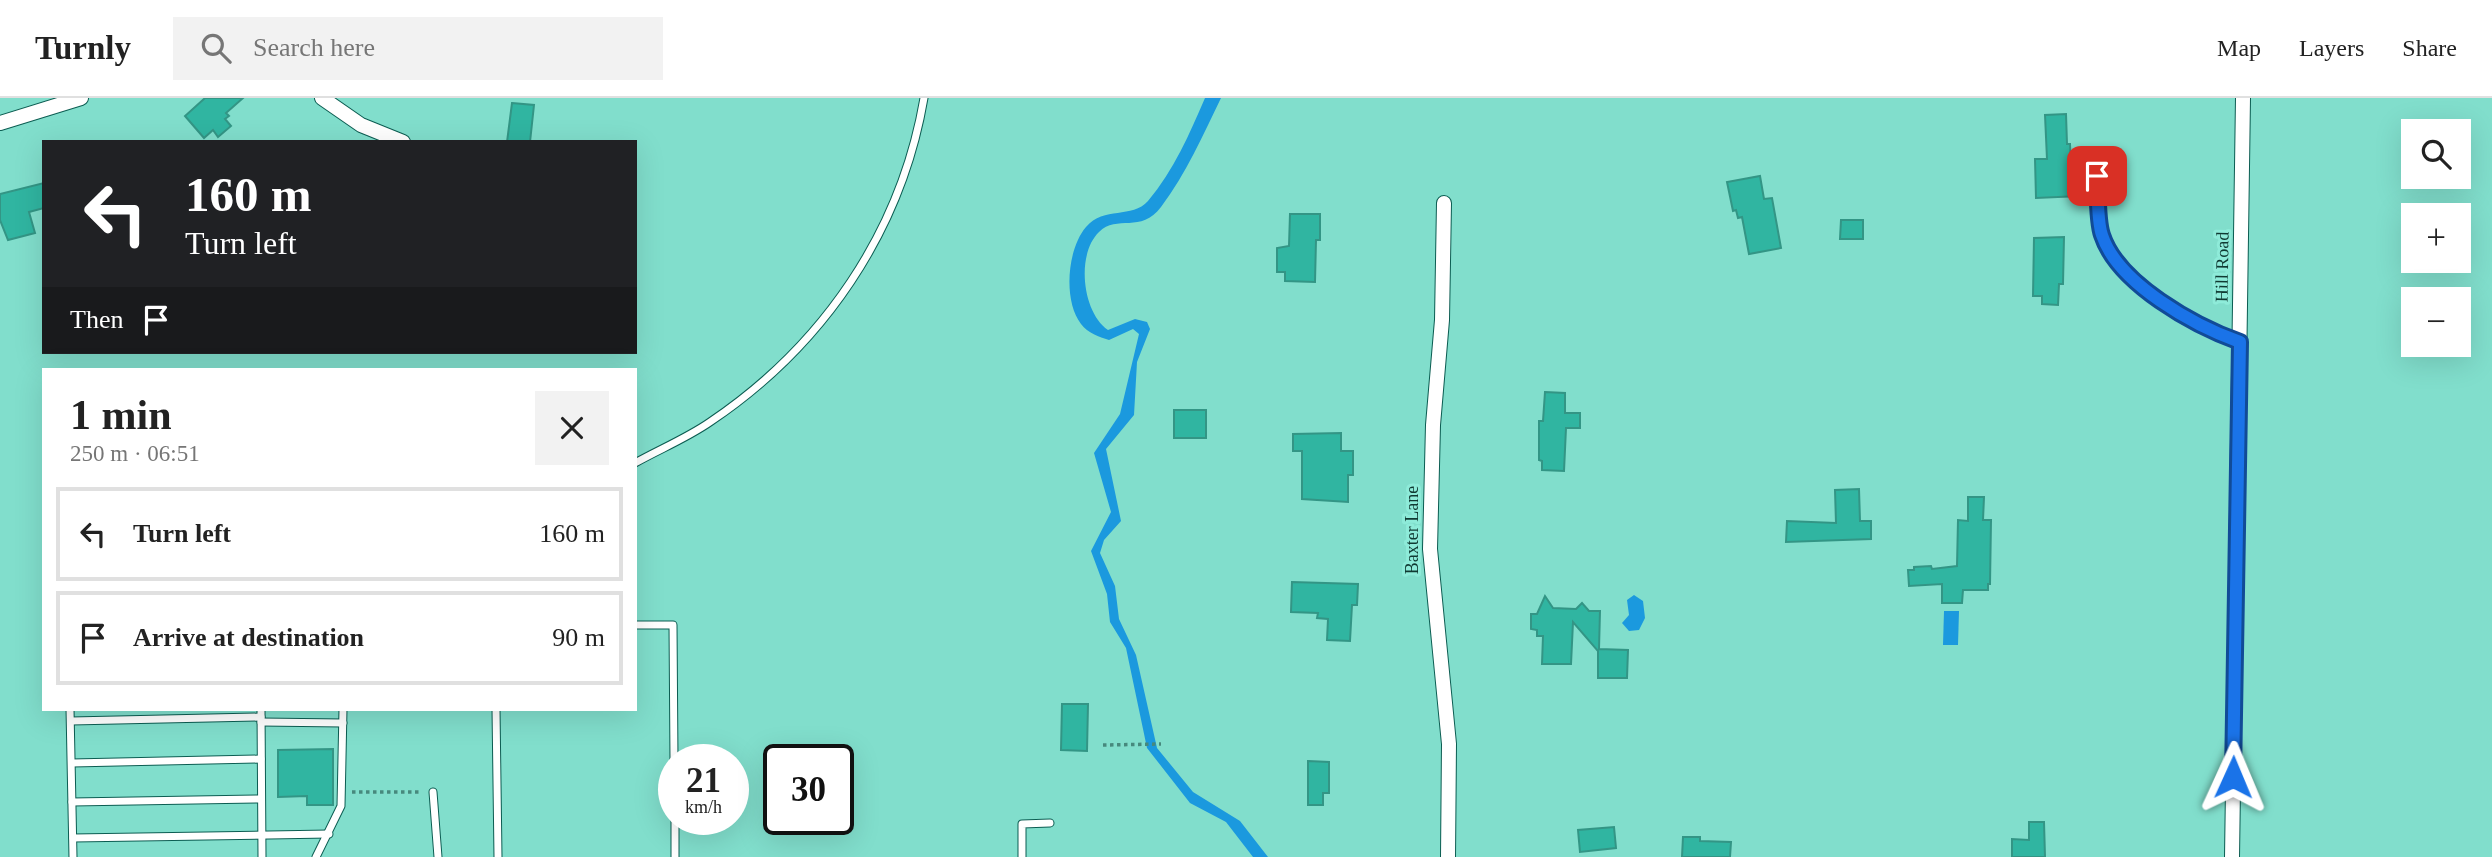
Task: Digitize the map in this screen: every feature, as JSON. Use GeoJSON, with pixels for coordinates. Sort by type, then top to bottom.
{"type":"FeatureCollection","features":[{"type":"Feature","properties":{"kind":"street"},"geometry":{"type":"LineString","coordinates":[[0,123],[81,98]]}},
{"type":"Feature","properties":{"kind":"street"},"geometry":{"type":"LineString","coordinates":[[322,98],[361,125],[397,140]]}},
{"type":"Feature","properties":{"kind":"street","name":"Hill Road"},"geometry":{"type":"LineString","coordinates":[[2232,857],[2243,98]]}},
{"type":"Feature","properties":{"kind":"street","name":"Baxter Lane"},"geometry":{"type":"LineString","coordinates":[[1444,202],[1442,307],[1433,435],[1430,549],[1449,744],[1448,857]]}},
{"type":"Feature","properties":{"kind":"lane"},"geometry":{"type":"LineString","coordinates":[[637,462],[707,424],[735,404],[781,366],[815,330],[858,273],[886,224],[911,156],[924,98]]}},
{"type":"Feature","properties":{"kind":"lane"},"geometry":{"type":"LineString","coordinates":[[2089,158],[2097,176],[2101,235],[2115,258],[2138,283],[2156,297],[2218,334],[2240,342]]}},
{"type":"Feature","properties":{"kind":"lane"},"geometry":{"type":"LineString","coordinates":[[637,625],[673,625],[674,744]]}},
{"type":"Feature","properties":{"kind":"lane"},"geometry":{"type":"LineString","coordinates":[[70,711],[73,857]]}},
{"type":"Feature","properties":{"kind":"lane"},"geometry":{"type":"LineString","coordinates":[[316,857],[340,813],[343,792],[343,711]]}},
{"type":"Feature","properties":{"kind":"lane"},"geometry":{"type":"LineString","coordinates":[[496,711],[500,840],[498,857]]}},
{"type":"Feature","properties":{"kind":"lane"},"geometry":{"type":"LineString","coordinates":[[71,721],[261,716],[343,723]]}},
{"type":"Feature","properties":{"kind":"lane"},"geometry":{"type":"LineString","coordinates":[[261,716],[262,857]]}},
{"type":"Feature","properties":{"kind":"lane"},"geometry":{"type":"LineString","coordinates":[[72,763],[261,759]]}},
{"type":"Feature","properties":{"kind":"lane"},"geometry":{"type":"LineString","coordinates":[[433,792],[438,857]]}},
{"type":"Feature","properties":{"kind":"lane"},"geometry":{"type":"LineString","coordinates":[[72,802],[261,799]]}},
{"type":"Feature","properties":{"kind":"lane"},"geometry":{"type":"LineString","coordinates":[[1022,857],[1022,824],[1050,823]]}},
{"type":"Feature","properties":{"kind":"lane"},"geometry":{"type":"LineString","coordinates":[[73,838],[329,834]]}},
{"type":"Feature","properties":{"kind":"lane"},"geometry":{"type":"LineString","coordinates":[[675,835],[676,857]]}},
{"type":"Feature","properties":{"kind":"path"},"geometry":{"type":"LineString","coordinates":[[1103,745],[1161,744]]}},
{"type":"Feature","properties":{"kind":"path"},"geometry":{"type":"LineString","coordinates":[[343,792],[433,792]]}},
{"type":"Feature","properties":{"kind":"water"},"geometry":{"type":"Polygon","coordinates":[[[1205,98],[1221,98],[1186,168],[1161,207],[1145,220],[1106,227],[1099,232],[1087,254],[1085,282],[1092,310],[1099,322],[1108,330],[1135,319],[1147,322],[1150,329],[1137,362],[1134,415],[1106,449],[1121,521],[1104,540],[1100,553],[1115,586],[1119,619],[1136,655],[1157,748],[1193,792],[1240,821],[1268,857],[1253,857],[1226,822],[1190,803],[1147,748],[1126,648],[1110,622],[1107,594],[1091,551],[1111,512],[1094,453],[1120,414],[1139,334],[1133,329],[1109,340],[1094,334],[1081,324],[1072,302],[1071,261],[1080,237],[1093,221],[1109,214],[1134,210],[1148,201],[1173,165],[1205,98]]]}},
{"type":"Feature","properties":{"kind":"water"},"geometry":{"type":"Polygon","coordinates":[[[1634,595],[1643,601],[1645,618],[1639,630],[1629,631],[1622,623],[1629,615],[1627,600],[1634,595]]]}},
{"type":"Feature","properties":{"kind":"water"},"geometry":{"type":"Polygon","coordinates":[[[1944,611],[1959,611],[1958,645],[1943,645],[1944,611]]]}},
{"type":"Feature","properties":{"kind":"building"},"geometry":{"type":"Polygon","coordinates":[[[205,98],[243,98],[226,113],[229,116],[225,119],[231,126],[218,137],[213,130],[204,138],[185,116],[205,98]]]}},
{"type":"Feature","properties":{"kind":"building"},"geometry":{"type":"Polygon","coordinates":[[[512,103],[534,105],[530,140],[507,140],[512,103]]]}},
{"type":"Feature","properties":{"kind":"building"},"geometry":{"type":"Polygon","coordinates":[[[2066,114],[2067,144],[2070,144],[2071,167],[2079,167],[2080,196],[2036,198],[2035,159],[2047,159],[2045,115],[2066,114]]]}},
{"type":"Feature","properties":{"kind":"building"},"geometry":{"type":"Polygon","coordinates":[[[1760,176],[1764,199],[1772,198],[1781,248],[1749,254],[1742,217],[1738,218],[1736,210],[1733,211],[1727,182],[1760,176]]]}},
{"type":"Feature","properties":{"kind":"building"},"geometry":{"type":"Polygon","coordinates":[[[42,184],[42,209],[29,212],[35,233],[8,240],[0,220],[0,194],[42,184]]]}},
{"type":"Feature","properties":{"kind":"building"},"geometry":{"type":"Polygon","coordinates":[[[1290,214],[1320,214],[1315,282],[1285,281],[1285,272],[1277,272],[1277,248],[1289,246],[1290,214]]]}},
{"type":"Feature","properties":{"kind":"building"},"geometry":{"type":"Polygon","coordinates":[[[1841,220],[1863,220],[1863,239],[1840,239],[1841,220]]]}},
{"type":"Feature","properties":{"kind":"building"},"geometry":{"type":"Polygon","coordinates":[[[2064,237],[2063,284],[2059,284],[2058,305],[2042,304],[2042,296],[2033,296],[2034,238],[2064,237]]]}},
{"type":"Feature","properties":{"kind":"building"},"geometry":{"type":"Polygon","coordinates":[[[1545,392],[1565,393],[1565,413],[1580,413],[1580,428],[1566,428],[1564,471],[1542,470],[1542,461],[1539,460],[1539,421],[1543,421],[1545,392]]]}},
{"type":"Feature","properties":{"kind":"building"},"geometry":{"type":"Polygon","coordinates":[[[1174,410],[1206,410],[1206,438],[1174,438],[1174,410]]]}},
{"type":"Feature","properties":{"kind":"building"},"geometry":{"type":"Polygon","coordinates":[[[1341,433],[1341,451],[1353,451],[1353,475],[1348,475],[1348,502],[1302,499],[1302,451],[1293,451],[1293,434],[1341,433]]]}},
{"type":"Feature","properties":{"kind":"building"},"geometry":{"type":"Polygon","coordinates":[[[1859,489],[1860,521],[1871,521],[1871,539],[1786,542],[1787,521],[1836,523],[1835,490],[1859,489]]]}},
{"type":"Feature","properties":{"kind":"building"},"geometry":{"type":"Polygon","coordinates":[[[1968,497],[1984,497],[1983,520],[1991,520],[1990,584],[1988,590],[1963,590],[1962,603],[1942,603],[1942,584],[1909,586],[1908,570],[1914,570],[1914,567],[1931,566],[1932,569],[1957,566],[1958,520],[1968,521],[1968,497]]]}},
{"type":"Feature","properties":{"kind":"building"},"geometry":{"type":"Polygon","coordinates":[[[1292,582],[1358,584],[1357,605],[1352,605],[1350,641],[1327,640],[1328,619],[1317,618],[1318,613],[1291,612],[1292,582]]]}},
{"type":"Feature","properties":{"kind":"building"},"geometry":{"type":"Polygon","coordinates":[[[1545,596],[1553,608],[1576,609],[1582,603],[1589,611],[1600,611],[1599,649],[1628,650],[1627,678],[1598,678],[1598,651],[1573,622],[1571,664],[1542,664],[1543,636],[1537,636],[1537,630],[1531,629],[1531,614],[1537,614],[1545,596]]]}},
{"type":"Feature","properties":{"kind":"building"},"geometry":{"type":"Polygon","coordinates":[[[1062,704],[1088,704],[1087,751],[1061,750],[1062,704]]]}},
{"type":"Feature","properties":{"kind":"building"},"geometry":{"type":"Polygon","coordinates":[[[333,749],[333,805],[307,805],[307,796],[278,797],[278,750],[333,749]]]}},
{"type":"Feature","properties":{"kind":"building"},"geometry":{"type":"Polygon","coordinates":[[[1308,761],[1329,762],[1329,793],[1323,793],[1323,805],[1308,805],[1308,761]]]}},
{"type":"Feature","properties":{"kind":"building"},"geometry":{"type":"Polygon","coordinates":[[[2029,822],[2044,822],[2045,857],[2012,857],[2012,839],[2029,840],[2029,822]]]}},
{"type":"Feature","properties":{"kind":"building"},"geometry":{"type":"Polygon","coordinates":[[[1614,827],[1616,848],[1580,852],[1578,830],[1614,827]]]}},
{"type":"Feature","properties":{"kind":"building"},"geometry":{"type":"Polygon","coordinates":[[[1683,837],[1700,837],[1700,841],[1731,842],[1730,857],[1682,857],[1683,837]]]}},
{"type":"Feature","properties":{"kind":"route"},"geometry":{"type":"LineString","coordinates":[[2097,176],[2101,235],[2115,258],[2138,283],[2156,297],[2218,334],[2240,342],[2233,777]]}}]}
